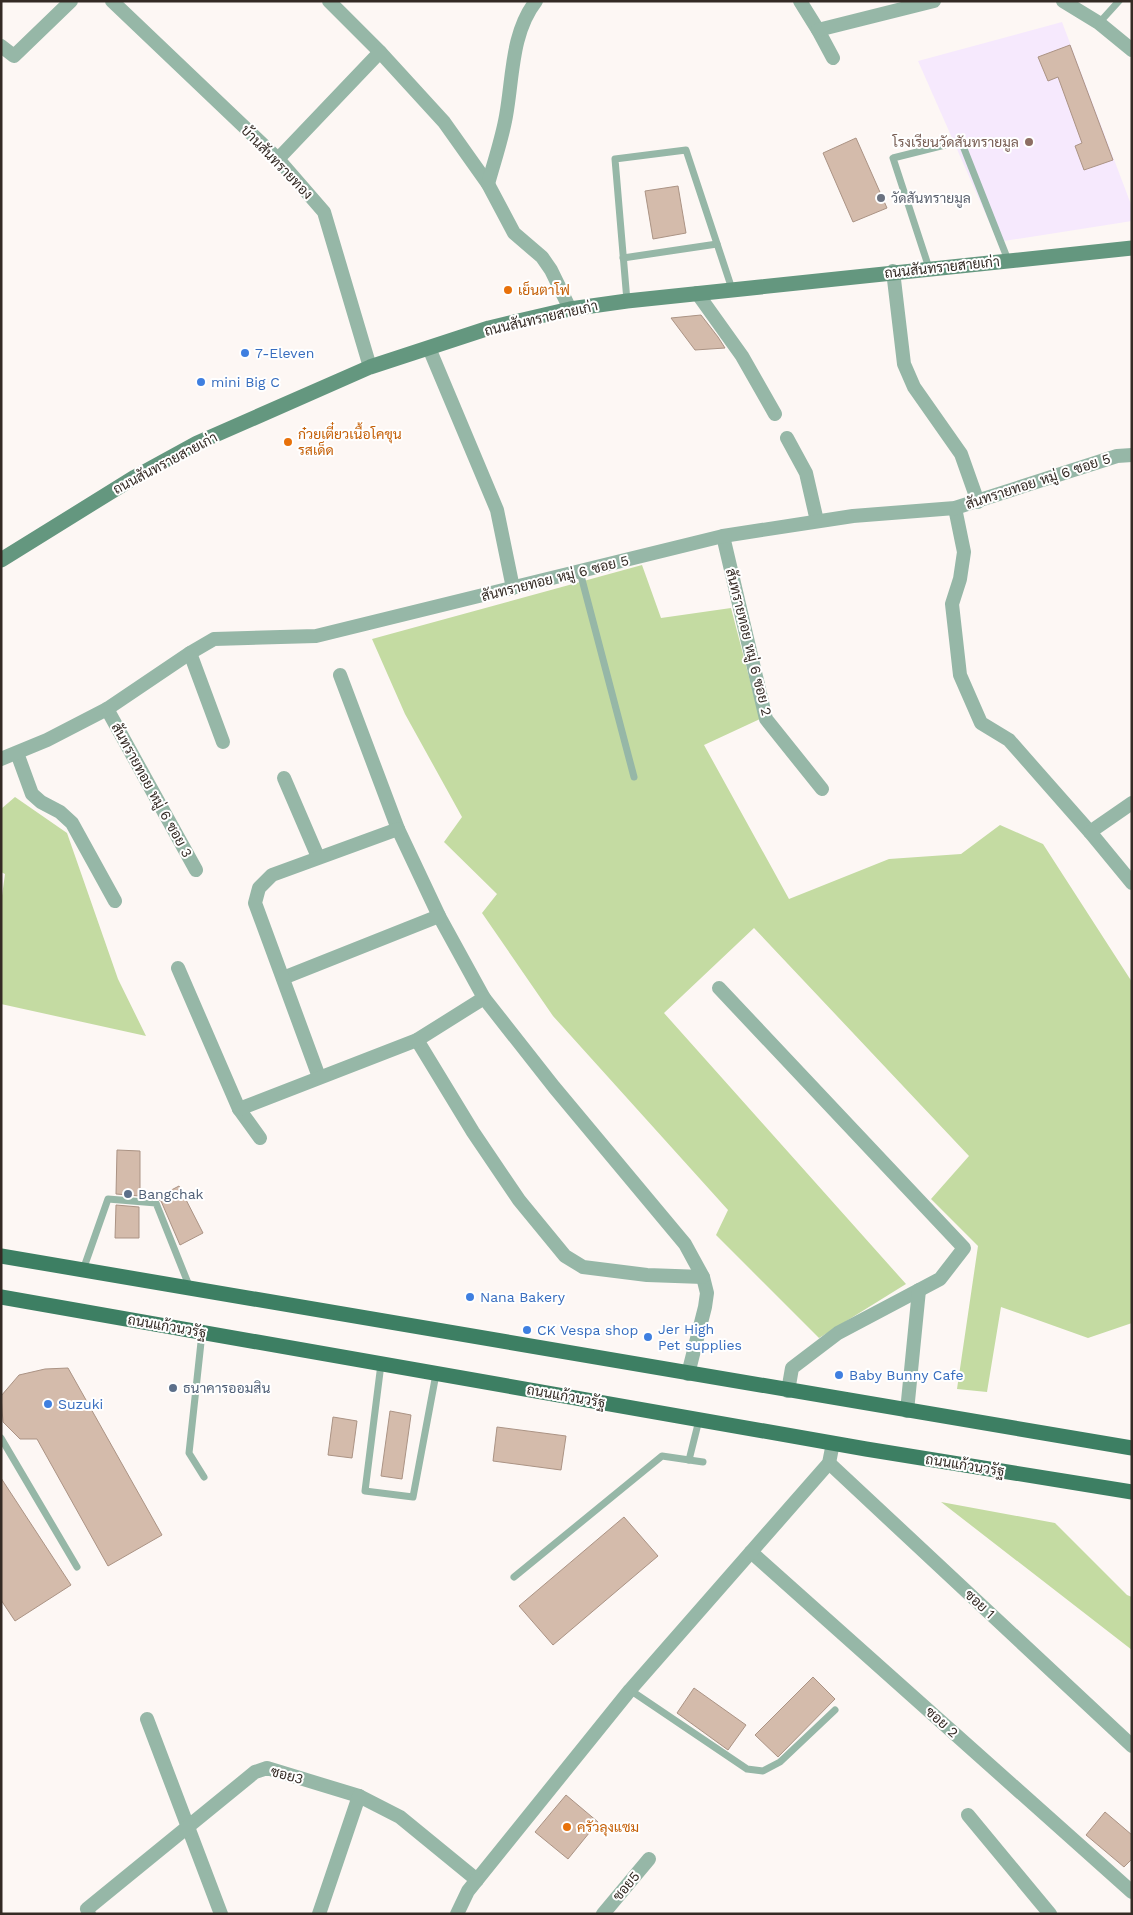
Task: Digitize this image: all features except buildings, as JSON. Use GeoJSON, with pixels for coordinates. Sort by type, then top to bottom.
{"type":"FeatureCollection","features":[{"type":"Feature","properties":{"kind":"main road","name":"ถนนสันทรายสายเก่า"},"geometry":{"type":"LineString","coordinates":[[1,560],[135,476],[197,443],[370,367],[489,328],[570,309],[627,300],[893,271],[1132,248]]}},
{"type":"Feature","properties":{"kind":"main road"},"geometry":{"type":"LineString","coordinates":[[1,1256],[1132,1448]]}},
{"type":"Feature","properties":{"kind":"main road","name":"ถนนแก้วนวรัฐ"},"geometry":{"type":"LineString","coordinates":[[1,1297],[698,1420],[1132,1492]]}},
{"type":"Feature","properties":{"kind":"street"},"geometry":{"type":"LineString","coordinates":[[1,46],[14,56],[71,1]]}},
{"type":"Feature","properties":{"kind":"street","name":"บ้านสันทรายทอง"},"geometry":{"type":"LineString","coordinates":[[112,1],[278,159],[324,212],[370,367]]}},
{"type":"Feature","properties":{"kind":"street"},"geometry":{"type":"LineString","coordinates":[[329,1],[380,52],[444,122],[488,184],[514,233],[542,258],[551,270],[570,309]]}},
{"type":"Feature","properties":{"kind":"street"},"geometry":{"type":"LineString","coordinates":[[488,184],[506,119],[518,37],[524,18],[536,1]]}},
{"type":"Feature","properties":{"kind":"street"},"geometry":{"type":"LineString","coordinates":[[800,1],[832,58]]}},
{"type":"Feature","properties":{"kind":"street"},"geometry":{"type":"LineString","coordinates":[[818,30],[934,1]]}},
{"type":"Feature","properties":{"kind":"street"},"geometry":{"type":"LineString","coordinates":[[1063,1],[1099,23],[1132,50]]}},
{"type":"Feature","properties":{"kind":"street"},"geometry":{"type":"LineString","coordinates":[[278,159],[380,52]]}},
{"type":"Feature","properties":{"kind":"street"},"geometry":{"type":"LineString","coordinates":[[893,271],[904,364],[914,387],[961,454],[978,502]]}},
{"type":"Feature","properties":{"kind":"street"},"geometry":{"type":"LineString","coordinates":[[697,293],[742,356],[775,414]]}},
{"type":"Feature","properties":{"kind":"street"},"geometry":{"type":"LineString","coordinates":[[429,348],[496,510],[513,588]]}},
{"type":"Feature","properties":{"kind":"street"},"geometry":{"type":"LineString","coordinates":[[787,438],[806,473],[817,521]]}},
{"type":"Feature","properties":{"kind":"street","name":"สันทรายทอย หมู่ 6 ซอย 5"},"geometry":{"type":"LineString","coordinates":[[1,760],[107,709],[214,639],[316,636],[724,536],[853,516],[955,508],[1117,456],[1132,455]]}},
{"type":"Feature","properties":{"kind":"street"},"geometry":{"type":"LineString","coordinates":[[955,508],[964,552],[960,579],[952,604],[960,675],[981,723],[1008,740],[1090,832],[1132,883]]}},
{"type":"Feature","properties":{"kind":"street","name":"สันทรายทอย หมู่ 6 ซอย 2"},"geometry":{"type":"LineString","coordinates":[[724,536],[766,719],[822,789]]}},
{"type":"Feature","properties":{"kind":"street"},"geometry":{"type":"LineString","coordinates":[[190,653],[223,742]]}},
{"type":"Feature","properties":{"kind":"street"},"geometry":{"type":"LineString","coordinates":[[340,675],[398,829],[439,916],[484,998],[554,1087],[685,1244],[703,1277],[706,1293],[705,1307],[688,1374]]}},
{"type":"Feature","properties":{"kind":"street","name":"สันทรายทอย หมู่ 6 ซอย 3"},"geometry":{"type":"LineString","coordinates":[[107,709],[196,870]]}},
{"type":"Feature","properties":{"kind":"street"},"geometry":{"type":"LineString","coordinates":[[17,752],[32,794],[41,802],[60,812],[72,823],[115,901]]}},
{"type":"Feature","properties":{"kind":"street"},"geometry":{"type":"LineString","coordinates":[[284,778],[318,857]]}},
{"type":"Feature","properties":{"kind":"street"},"geometry":{"type":"LineString","coordinates":[[1090,832],[1132,803]]}},
{"type":"Feature","properties":{"kind":"street"},"geometry":{"type":"LineString","coordinates":[[319,1077],[255,903],[259,888],[272,875],[398,829]]}},
{"type":"Feature","properties":{"kind":"street"},"geometry":{"type":"LineString","coordinates":[[283,978],[439,916]]}},
{"type":"Feature","properties":{"kind":"street"},"geometry":{"type":"LineString","coordinates":[[178,968],[238,1108],[260,1138]]}},
{"type":"Feature","properties":{"kind":"street"},"geometry":{"type":"LineString","coordinates":[[719,988],[964,1248],[940,1279],[838,1333],[792,1368],[788,1391]]}},
{"type":"Feature","properties":{"kind":"street"},"geometry":{"type":"LineString","coordinates":[[238,1108],[416,1040],[484,998]]}},
{"type":"Feature","properties":{"kind":"street"},"geometry":{"type":"LineString","coordinates":[[416,1040],[473,1132],[519,1200],[565,1256],[583,1267],[647,1275],[703,1277]]}},
{"type":"Feature","properties":{"kind":"street"},"geometry":{"type":"LineString","coordinates":[[907,1411],[919,1290]]}},
{"type":"Feature","properties":{"kind":"street"},"geometry":{"type":"LineString","coordinates":[[457,1914],[477,1880],[630,1690],[829,1463],[833,1443]]}},
{"type":"Feature","properties":{"kind":"street","name":"ซอย 1"},"geometry":{"type":"LineString","coordinates":[[829,1463],[1132,1746]]}},
{"type":"Feature","properties":{"kind":"street","name":"ซอย 2"},"geometry":{"type":"LineString","coordinates":[[751,1552],[1132,1892]]}},
{"type":"Feature","properties":{"kind":"street"},"geometry":{"type":"LineString","coordinates":[[147,1719],[221,1914]]}},
{"type":"Feature","properties":{"kind":"street","name":"ซอย3"},"geometry":{"type":"LineString","coordinates":[[88,1911],[255,1772],[267,1768],[359,1796],[400,1817],[477,1880]]}},
{"type":"Feature","properties":{"kind":"street"},"geometry":{"type":"LineString","coordinates":[[319,1914],[359,1796]]}},
{"type":"Feature","properties":{"kind":"street"},"geometry":{"type":"LineString","coordinates":[[968,1815],[1050,1914]]}},
{"type":"Feature","properties":{"kind":"street","name":"ซอย5"},"geometry":{"type":"LineString","coordinates":[[603,1914],[650,1858]]}},
{"type":"Feature","properties":{"kind":"lane"},"geometry":{"type":"LineString","coordinates":[[1099,23],[1119,1]]}},
{"type":"Feature","properties":{"kind":"lane"},"geometry":{"type":"LineString","coordinates":[[929,268],[893,158],[961,141],[1008,260]]}},
{"type":"Feature","properties":{"kind":"lane"},"geometry":{"type":"LineString","coordinates":[[627,300],[615,159],[686,150],[732,288]]}},
{"type":"Feature","properties":{"kind":"lane"},"geometry":{"type":"LineString","coordinates":[[623,258],[717,244]]}},
{"type":"Feature","properties":{"kind":"lane"},"geometry":{"type":"LineString","coordinates":[[580,572],[634,776]]}},
{"type":"Feature","properties":{"kind":"lane"},"geometry":{"type":"LineString","coordinates":[[82,1270],[108,1199],[156,1203],[190,1288]]}},
{"type":"Feature","properties":{"kind":"lane"},"geometry":{"type":"LineString","coordinates":[[202,1332],[189,1453],[204,1477]]}},
{"type":"Feature","properties":{"kind":"lane"},"geometry":{"type":"LineString","coordinates":[[381,1364],[365,1491],[413,1497],[436,1374]]}},
{"type":"Feature","properties":{"kind":"lane"},"geometry":{"type":"LineString","coordinates":[[689,1460],[698,1420]]}},
{"type":"Feature","properties":{"kind":"lane"},"geometry":{"type":"LineString","coordinates":[[1,1438],[77,1567]]}},
{"type":"Feature","properties":{"kind":"lane"},"geometry":{"type":"LineString","coordinates":[[514,1577],[662,1456],[703,1462]]}},
{"type":"Feature","properties":{"kind":"lane"},"geometry":{"type":"LineString","coordinates":[[630,1690],[747,1769],[762,1771],[780,1762],[835,1710]]}},
{"type":"Feature","properties":{"kind":"shaded area","name":"โรงเรียนวัดสันทรายมูล"},"geometry":{"type":"Polygon","coordinates":[[[1062,22],[1132,207],[1132,221],[998,242],[918,61],[1062,22]]]}},
{"type":"Feature","properties":{"kind":"green space"},"geometry":{"type":"Polygon","coordinates":[[[642,565],[661,618],[731,608],[760,719],[704,745],[789,899],[889,859],[961,854],[1000,825],[1043,844],[1132,982],[1132,1323],[1088,1338],[1001,1307],[987,1392],[957,1389],[978,1246],[931,1199],[969,1156],[754,928],[664,1013],[906,1284],[819,1338],[716,1235],[728,1210],[553,1016],[482,913],[497,894],[444,842],[462,817],[405,714],[372,639],[642,565]]]}},
{"type":"Feature","properties":{"kind":"green space"},"geometry":{"type":"Polygon","coordinates":[[[15,797],[67,833],[118,979],[146,1036],[1,1004],[1,903],[5,874],[1,872],[1,809],[15,797]]]}},
{"type":"Feature","properties":{"kind":"green space"},"geometry":{"type":"Polygon","coordinates":[[[941,1502],[1055,1523],[1127,1595],[1132,1597],[1132,1650],[941,1502]]]}},
{"type":"Feature","properties":{"kind":"place","name":"โรงเรียนวัดสันทรายมูล"},"geometry":{"type":"Point","coordinates":[1029,142]}},
{"type":"Feature","properties":{"kind":"place","name":"วัดสันทรายมูล"},"geometry":{"type":"Point","coordinates":[881,198]}},
{"type":"Feature","properties":{"kind":"place","name":"เย็นตาโฟ"},"geometry":{"type":"Point","coordinates":[508,290]}},
{"type":"Feature","properties":{"kind":"place","name":"7-Eleven"},"geometry":{"type":"Point","coordinates":[245,353]}},
{"type":"Feature","properties":{"kind":"place","name":"mini Big C"},"geometry":{"type":"Point","coordinates":[201,382]}},
{"type":"Feature","properties":{"kind":"place","name":"ก๋วยเตี๋ยวเนื้อโคขุน รสเด็ด"},"geometry":{"type":"Point","coordinates":[288,442]}},
{"type":"Feature","properties":{"kind":"place","name":"Bangchak"},"geometry":{"type":"Point","coordinates":[128,1194]}},
{"type":"Feature","properties":{"kind":"place","name":"Nana Bakery"},"geometry":{"type":"Point","coordinates":[470,1297]}},
{"type":"Feature","properties":{"kind":"place","name":"CK Vespa shop"},"geometry":{"type":"Point","coordinates":[527,1330]}},
{"type":"Feature","properties":{"kind":"place","name":"Jer High Pet supplies"},"geometry":{"type":"Point","coordinates":[648,1337]}},
{"type":"Feature","properties":{"kind":"place","name":"Baby Bunny Cafe"},"geometry":{"type":"Point","coordinates":[839,1375]}},
{"type":"Feature","properties":{"kind":"place","name":"ธนาคารออมสิน"},"geometry":{"type":"Point","coordinates":[173,1388]}},
{"type":"Feature","properties":{"kind":"place","name":"Suzuki"},"geometry":{"type":"Point","coordinates":[48,1404]}},
{"type":"Feature","properties":{"kind":"place","name":"ครัวลุงแซม"},"geometry":{"type":"Point","coordinates":[567,1827]}}]}
